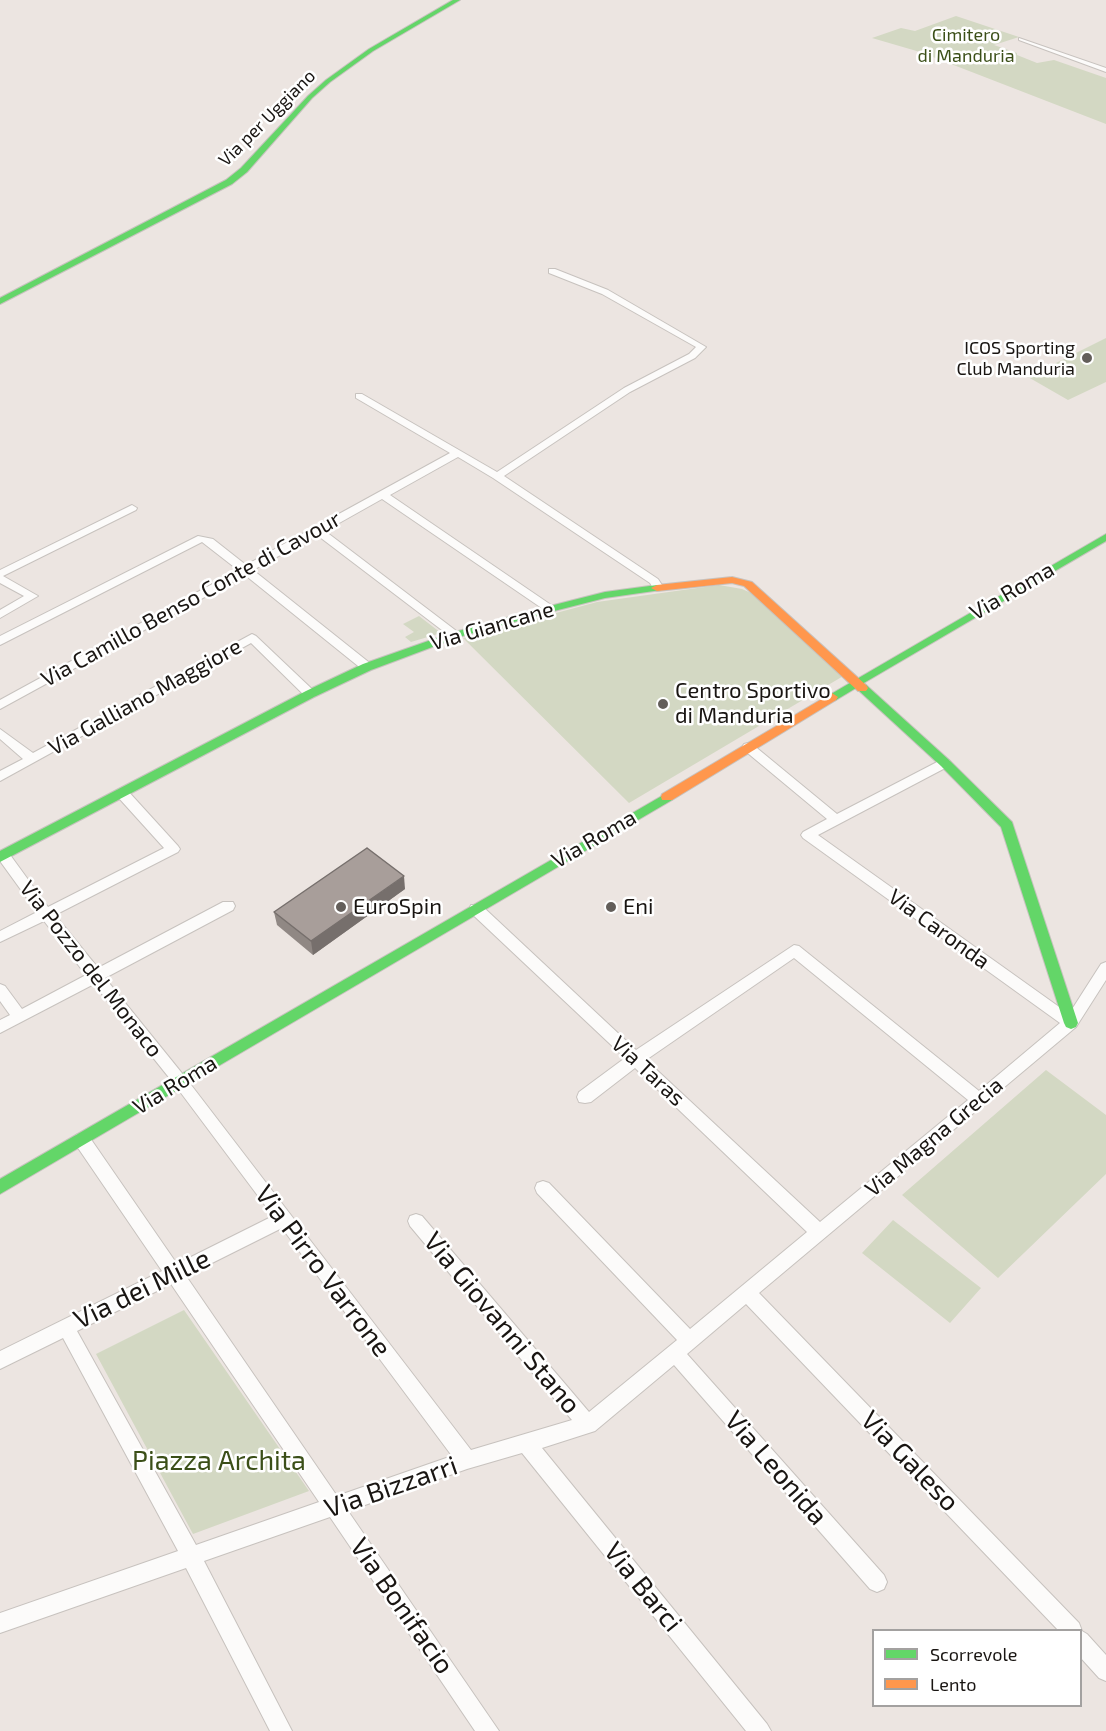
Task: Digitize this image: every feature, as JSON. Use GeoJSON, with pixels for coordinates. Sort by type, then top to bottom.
{"type":"FeatureCollection","features":[{"type":"Feature","properties":{"kind":"street","name":"Via per Uggiano"},"geometry":{"type":"LineString","coordinates":[[1,300],[229,182],[244,171],[310,97],[328,81],[371,50],[457,0]]}},
{"type":"Feature","properties":{"kind":"street"},"geometry":{"type":"LineString","coordinates":[[1021,39],[1106,70]]}},
{"type":"Feature","properties":{"kind":"street"},"geometry":{"type":"LineString","coordinates":[[497,476],[627,390],[692,356],[702,347],[605,292],[552,271]]}},
{"type":"Feature","properties":{"kind":"street"},"geometry":{"type":"LineString","coordinates":[[359,396],[497,476],[654,581],[658,588]]}},
{"type":"Feature","properties":{"kind":"street","name":"Via Camillo Benso Conte di Cavour"},"geometry":{"type":"LineString","coordinates":[[0,705],[316,529],[458,453]]}},
{"type":"Feature","properties":{"kind":"street"},"geometry":{"type":"LineString","coordinates":[[382,494],[550,609]]}},
{"type":"Feature","properties":{"kind":"street"},"geometry":{"type":"LineString","coordinates":[[0,574],[132,508]]}},
{"type":"Feature","properties":{"kind":"street"},"geometry":{"type":"LineString","coordinates":[[316,529],[455,635]]}},
{"type":"Feature","properties":{"kind":"street","name":"Via Roma"},"geometry":{"type":"LineString","coordinates":[[0,1186],[476,909],[1106,537]]}},
{"type":"Feature","properties":{"kind":"street"},"geometry":{"type":"LineString","coordinates":[[0,641],[197,539],[209,541],[367,667]]}},
{"type":"Feature","properties":{"kind":"street"},"geometry":{"type":"LineString","coordinates":[[0,579],[32,596],[0,615]]}},
{"type":"Feature","properties":{"kind":"street","name":"Via Giancane"},"geometry":{"type":"LineString","coordinates":[[2,856],[310,694],[367,667],[455,635],[605,595],[732,580],[748,584],[945,763],[1007,825],[1071,1023]]}},
{"type":"Feature","properties":{"kind":"street","name":"Via Galliano Maggiore"},"geometry":{"type":"LineString","coordinates":[[0,777],[252,638],[310,694]]}},
{"type":"Feature","properties":{"kind":"street"},"geometry":{"type":"LineString","coordinates":[[0,733],[32,759]]}},
{"type":"Feature","properties":{"kind":"street"},"geometry":{"type":"LineString","coordinates":[[748,747],[836,820],[945,763]]}},
{"type":"Feature","properties":{"kind":"street"},"geometry":{"type":"LineString","coordinates":[[0,937],[173,849],[122,793]]}},
{"type":"Feature","properties":{"kind":"street","name":"Via Caronda"},"geometry":{"type":"LineString","coordinates":[[836,820],[808,835],[1071,1023]]}},
{"type":"Feature","properties":{"kind":"street","name":"Via Pozzo del Monaco"},"geometry":{"type":"LineString","coordinates":[[2,856],[180,1081]]}},
{"type":"Feature","properties":{"kind":"street"},"geometry":{"type":"LineString","coordinates":[[0,1027],[228,906]]}},
{"type":"Feature","properties":{"kind":"street","name":"Via Taras"},"geometry":{"type":"LineString","coordinates":[[476,909],[820,1233]]}},
{"type":"Feature","properties":{"kind":"street"},"geometry":{"type":"LineString","coordinates":[[585,1097],[635,1059],[794,950],[979,1100]]}},
{"type":"Feature","properties":{"kind":"street","name":"Via Magna Grecia"},"geometry":{"type":"LineString","coordinates":[[747,1293],[1071,1023],[1106,968]]}},
{"type":"Feature","properties":{"kind":"street"},"geometry":{"type":"LineString","coordinates":[[0,990],[19,1017]]}},
{"type":"Feature","properties":{"kind":"street","name":"Via Pirro Varrone"},"geometry":{"type":"LineString","coordinates":[[180,1081],[467,1460]]}},
{"type":"Feature","properties":{"kind":"street"},"geometry":{"type":"LineString","coordinates":[[82,1140],[174,1274]]}},
{"type":"Feature","properties":{"kind":"street","name":"Via Leonida"},"geometry":{"type":"LineString","coordinates":[[543,1188],[682,1347],[877,1582]]}},
{"type":"Feature","properties":{"kind":"street","name":"Via dei Mille"},"geometry":{"type":"LineString","coordinates":[[0,1360],[284,1219]]}},
{"type":"Feature","properties":{"kind":"street","name":"Via Giovanni Stano"},"geometry":{"type":"LineString","coordinates":[[417,1221],[588,1425]]}},
{"type":"Feature","properties":{"kind":"street","name":"Via Bonifacio"},"geometry":{"type":"LineString","coordinates":[[174,1274],[489,1731]]}},
{"type":"Feature","properties":{"kind":"street","name":"Via Bizzarri"},"geometry":{"type":"LineString","coordinates":[[0,1623],[467,1460],[588,1425],[747,1293]]}},
{"type":"Feature","properties":{"kind":"street","name":"Via Galeso"},"geometry":{"type":"LineString","coordinates":[[747,1293],[1071,1629]]}},
{"type":"Feature","properties":{"kind":"street"},"geometry":{"type":"LineString","coordinates":[[66,1327],[192,1556],[281,1731]]}},
{"type":"Feature","properties":{"kind":"street","name":"Via Barci"},"geometry":{"type":"LineString","coordinates":[[526,1443],[760,1731]]}},
{"type":"Feature","properties":{"kind":"street"},"geometry":{"type":"LineString","coordinates":[[1082,1643],[1106,1671]]}},
{"type":"Feature","properties":{"kind":"green space","name":"Cimitero di Manduria"},"geometry":{"type":"Polygon","coordinates":[[[956,16],[1019,37],[994,45],[1017,53],[1017,55],[1037,63],[1054,60],[1106,78],[1106,124],[920,52],[872,38],[901,28],[915,31],[956,16]]]}},
{"type":"Feature","properties":{"kind":"green space","name":"ICOS Sporting Club Manduria"},"geometry":{"type":"Polygon","coordinates":[[[1106,338],[1106,382],[1068,400],[1028,377],[1106,338]]]}},
{"type":"Feature","properties":{"kind":"green space","name":"Centro Sportivo di Manduria"},"geometry":{"type":"Polygon","coordinates":[[[719,585],[742,589],[758,596],[845,675],[629,803],[463,638],[597,602],[719,585]]]}},
{"type":"Feature","properties":{"kind":"green space"},"geometry":{"type":"Polygon","coordinates":[[[419,616],[441,633],[411,642],[405,637],[414,632],[403,624],[419,616]]]}},
{"type":"Feature","properties":{"kind":"green space"},"geometry":{"type":"Polygon","coordinates":[[[1046,1070],[1106,1115],[1106,1174],[998,1278],[902,1195],[1046,1070]]]}},
{"type":"Feature","properties":{"kind":"green space"},"geometry":{"type":"Polygon","coordinates":[[[893,1220],[981,1288],[950,1323],[862,1253],[893,1220]]]}},
{"type":"Feature","properties":{"kind":"green space","name":"Piazza Archita"},"geometry":{"type":"Polygon","coordinates":[[[184,1310],[309,1491],[193,1534],[96,1354],[184,1310]]]}},
{"type":"Feature","properties":{"kind":"building","name":"EuroSpin"},"geometry":{"type":"Polygon","coordinates":[[[367,848],[404,876],[311,941],[274,912],[367,848]]]}},
{"type":"Feature","properties":{"kind":"traffic: fast"},"geometry":{"type":"LineString","coordinates":[[0,301],[229,182],[244,170],[310,97],[328,81],[371,50],[457,0]]}},
{"type":"Feature","properties":{"kind":"traffic: fast"},"geometry":{"type":"LineString","coordinates":[[832,697],[1106,537]]}},
{"type":"Feature","properties":{"kind":"traffic: fast"},"geometry":{"type":"LineString","coordinates":[[0,857],[310,694],[367,667],[455,635],[550,609],[605,595],[657,588]]}},
{"type":"Feature","properties":{"kind":"traffic: fast"},"geometry":{"type":"LineString","coordinates":[[862,688],[945,763],[1007,825],[1071,1023]]}},
{"type":"Feature","properties":{"kind":"traffic: fast"},"geometry":{"type":"LineString","coordinates":[[0,1187],[667,797]]}},
{"type":"Feature","properties":{"kind":"traffic: slow"},"geometry":{"type":"LineString","coordinates":[[657,588],[732,580],[748,584],[862,688]]}},
{"type":"Feature","properties":{"kind":"traffic: slow"},"geometry":{"type":"LineString","coordinates":[[667,797],[832,697]]}},
{"type":"Feature","properties":{"kind":"place","name":"ICOS Sporting Club Manduria"},"geometry":{"type":"Point","coordinates":[1087,358]}},
{"type":"Feature","properties":{"kind":"place","name":"Centro Sportivo di Manduria"},"geometry":{"type":"Point","coordinates":[663,704]}},
{"type":"Feature","properties":{"kind":"place","name":"EuroSpin"},"geometry":{"type":"Point","coordinates":[341,907]}},
{"type":"Feature","properties":{"kind":"place","name":"Eni"},"geometry":{"type":"Point","coordinates":[611,907]}}]}
